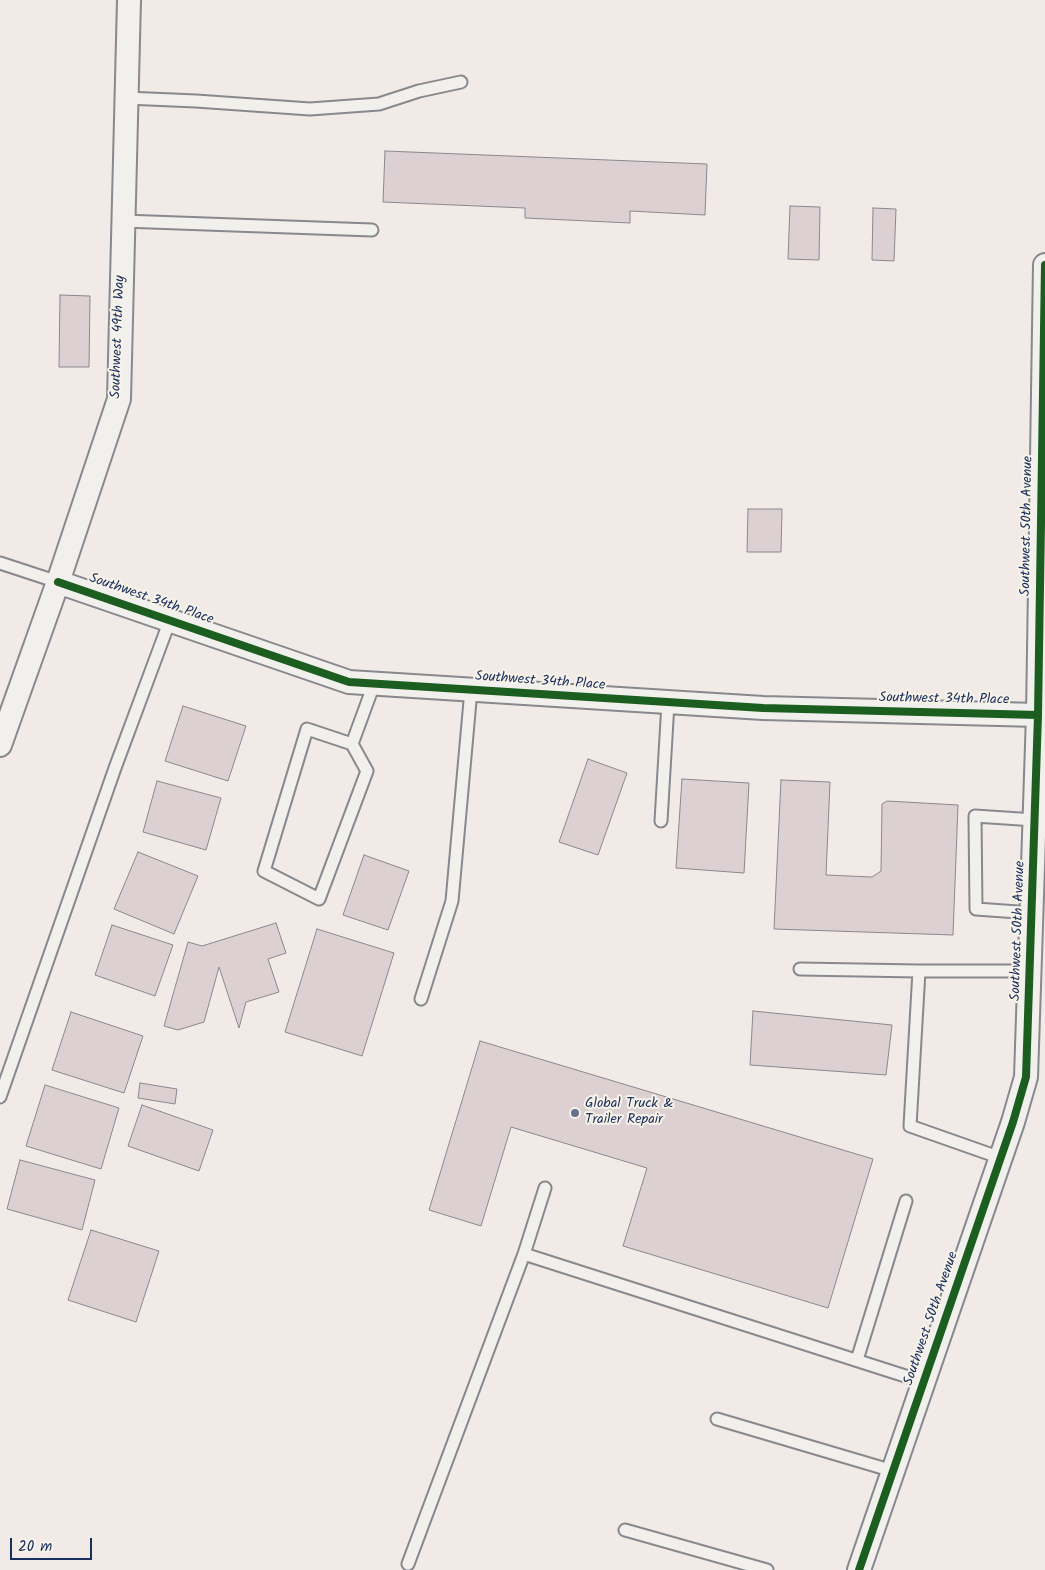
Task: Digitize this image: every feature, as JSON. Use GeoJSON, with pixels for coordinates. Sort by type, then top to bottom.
{"type":"FeatureCollection","features":[{"type":"Feature","properties":{"kind":"street","name":"Southwest 49th Way"},"geometry":{"type":"LineString","coordinates":[[0,745],[58,582],[119,399],[129,0]]}},
{"type":"Feature","properties":{"kind":"street","name":"Southwest 50th Avenue"},"geometry":{"type":"LineString","coordinates":[[859,1570],[1001,1158],[1026,1077],[1038,715],[1045,265]]}},
{"type":"Feature","properties":{"kind":"street","name":"Southwest 34th Place"},"geometry":{"type":"LineString","coordinates":[[58,582],[350,682],[763,708],[1038,715]]}},
{"type":"Feature","properties":{"kind":"lane"},"geometry":{"type":"LineString","coordinates":[[126,98],[310,109],[378,104],[419,91],[461,82]]}},
{"type":"Feature","properties":{"kind":"lane"},"geometry":{"type":"LineString","coordinates":[[123,220],[372,230]]}},
{"type":"Feature","properties":{"kind":"lane"},"geometry":{"type":"LineString","coordinates":[[0,563],[58,582]]}},
{"type":"Feature","properties":{"kind":"lane"},"geometry":{"type":"LineString","coordinates":[[0,1097],[114,768],[170,620]]}},
{"type":"Feature","properties":{"kind":"lane"},"geometry":{"type":"LineString","coordinates":[[352,744],[307,729],[264,871],[319,899],[367,771],[352,744],[374,684]]}},
{"type":"Feature","properties":{"kind":"lane"},"geometry":{"type":"LineString","coordinates":[[421,999],[452,902],[471,690]]}},
{"type":"Feature","properties":{"kind":"lane"},"geometry":{"type":"LineString","coordinates":[[660,821],[668,703]]}},
{"type":"Feature","properties":{"kind":"lane"},"geometry":{"type":"LineString","coordinates":[[1032,913],[976,909],[976,816],[1035,820]]}},
{"type":"Feature","properties":{"kind":"lane"},"geometry":{"type":"LineString","coordinates":[[800,969],[1030,971]]}},
{"type":"Feature","properties":{"kind":"lane"},"geometry":{"type":"LineString","coordinates":[[919,970],[910,1126],[1001,1158]]}},
{"type":"Feature","properties":{"kind":"lane"},"geometry":{"type":"LineString","coordinates":[[408,1564],[524,1254],[545,1188]]}},
{"type":"Feature","properties":{"kind":"lane"},"geometry":{"type":"LineString","coordinates":[[857,1360],[906,1201]]}},
{"type":"Feature","properties":{"kind":"lane"},"geometry":{"type":"LineString","coordinates":[[524,1254],[924,1382]]}},
{"type":"Feature","properties":{"kind":"lane"},"geometry":{"type":"LineString","coordinates":[[717,1419],[893,1471]]}},
{"type":"Feature","properties":{"kind":"lane"},"geometry":{"type":"LineString","coordinates":[[625,1530],[767,1570]]}},
{"type":"Feature","properties":{"kind":"building"},"geometry":{"type":"Polygon","coordinates":[[[385,151],[707,164],[705,215],[630,211],[630,223],[525,218],[525,208],[383,202],[385,151]]]}},
{"type":"Feature","properties":{"kind":"building"},"geometry":{"type":"Polygon","coordinates":[[[790,206],[820,207],[819,260],[788,259],[790,206]]]}},
{"type":"Feature","properties":{"kind":"building"},"geometry":{"type":"Polygon","coordinates":[[[873,208],[896,209],[894,261],[872,260],[873,208]]]}},
{"type":"Feature","properties":{"kind":"building"},"geometry":{"type":"Polygon","coordinates":[[[60,295],[90,296],[89,367],[59,367],[60,295]]]}},
{"type":"Feature","properties":{"kind":"building"},"geometry":{"type":"Polygon","coordinates":[[[748,509],[782,509],[781,552],[747,552],[748,509]]]}},
{"type":"Feature","properties":{"kind":"building"},"geometry":{"type":"Polygon","coordinates":[[[183,706],[246,726],[228,781],[165,761],[183,706]]]}},
{"type":"Feature","properties":{"kind":"building"},"geometry":{"type":"Polygon","coordinates":[[[588,759],[627,773],[598,855],[559,842],[588,759]]]}},
{"type":"Feature","properties":{"kind":"building"},"geometry":{"type":"Polygon","coordinates":[[[682,779],[749,783],[744,873],[676,868],[682,779]]]}},
{"type":"Feature","properties":{"kind":"building"},"geometry":{"type":"Polygon","coordinates":[[[781,780],[830,782],[826,875],[872,877],[881,871],[882,804],[887,801],[958,805],[953,935],[774,929],[781,780]]]}},
{"type":"Feature","properties":{"kind":"building"},"geometry":{"type":"Polygon","coordinates":[[[157,781],[221,798],[206,850],[143,832],[157,781]]]}},
{"type":"Feature","properties":{"kind":"building"},"geometry":{"type":"Polygon","coordinates":[[[138,852],[198,876],[174,934],[114,909],[138,852]]]}},
{"type":"Feature","properties":{"kind":"building"},"geometry":{"type":"Polygon","coordinates":[[[364,855],[409,871],[388,930],[343,915],[364,855]]]}},
{"type":"Feature","properties":{"kind":"building"},"geometry":{"type":"Polygon","coordinates":[[[276,923],[286,953],[268,959],[279,992],[246,1002],[239,1028],[219,967],[204,1022],[178,1030],[164,1026],[188,942],[202,946],[276,923]]]}},
{"type":"Feature","properties":{"kind":"building"},"geometry":{"type":"Polygon","coordinates":[[[112,925],[173,945],[155,996],[95,975],[112,925]]]}},
{"type":"Feature","properties":{"kind":"building"},"geometry":{"type":"Polygon","coordinates":[[[317,929],[394,953],[362,1056],[285,1032],[317,929]]]}},
{"type":"Feature","properties":{"kind":"building"},"geometry":{"type":"Polygon","coordinates":[[[753,1011],[892,1025],[886,1075],[750,1065],[753,1011]]]}},
{"type":"Feature","properties":{"kind":"building"},"geometry":{"type":"Polygon","coordinates":[[[71,1012],[143,1036],[124,1093],[52,1070],[71,1012]]]}},
{"type":"Feature","properties":{"kind":"building"},"geometry":{"type":"Polygon","coordinates":[[[480,1041],[873,1159],[828,1308],[623,1246],[647,1168],[511,1127],[481,1226],[429,1210],[480,1041]]]}},
{"type":"Feature","properties":{"kind":"building"},"geometry":{"type":"Polygon","coordinates":[[[140,1083],[177,1089],[175,1104],[138,1098],[140,1083]]]}},
{"type":"Feature","properties":{"kind":"building"},"geometry":{"type":"Polygon","coordinates":[[[45,1085],[119,1108],[101,1169],[26,1146],[45,1085]]]}},
{"type":"Feature","properties":{"kind":"building"},"geometry":{"type":"Polygon","coordinates":[[[142,1105],[213,1130],[199,1171],[128,1146],[142,1105]]]}},
{"type":"Feature","properties":{"kind":"building"},"geometry":{"type":"Polygon","coordinates":[[[20,1160],[95,1180],[82,1230],[7,1209],[20,1160]]]}},
{"type":"Feature","properties":{"kind":"building"},"geometry":{"type":"Polygon","coordinates":[[[91,1230],[159,1251],[136,1322],[68,1300],[91,1230]]]}},
{"type":"Feature","properties":{"kind":"cycle path"},"geometry":{"type":"LineString","coordinates":[[859,1570],[1013,1122],[1026,1077],[1038,715],[1045,265]]}},
{"type":"Feature","properties":{"kind":"cycle path"},"geometry":{"type":"LineString","coordinates":[[58,582],[349,682],[763,708],[1038,715]]}},
{"type":"Feature","properties":{"kind":"place","name":"Global Truck & Trailer Repair"},"geometry":{"type":"Point","coordinates":[575,1113]}}]}
